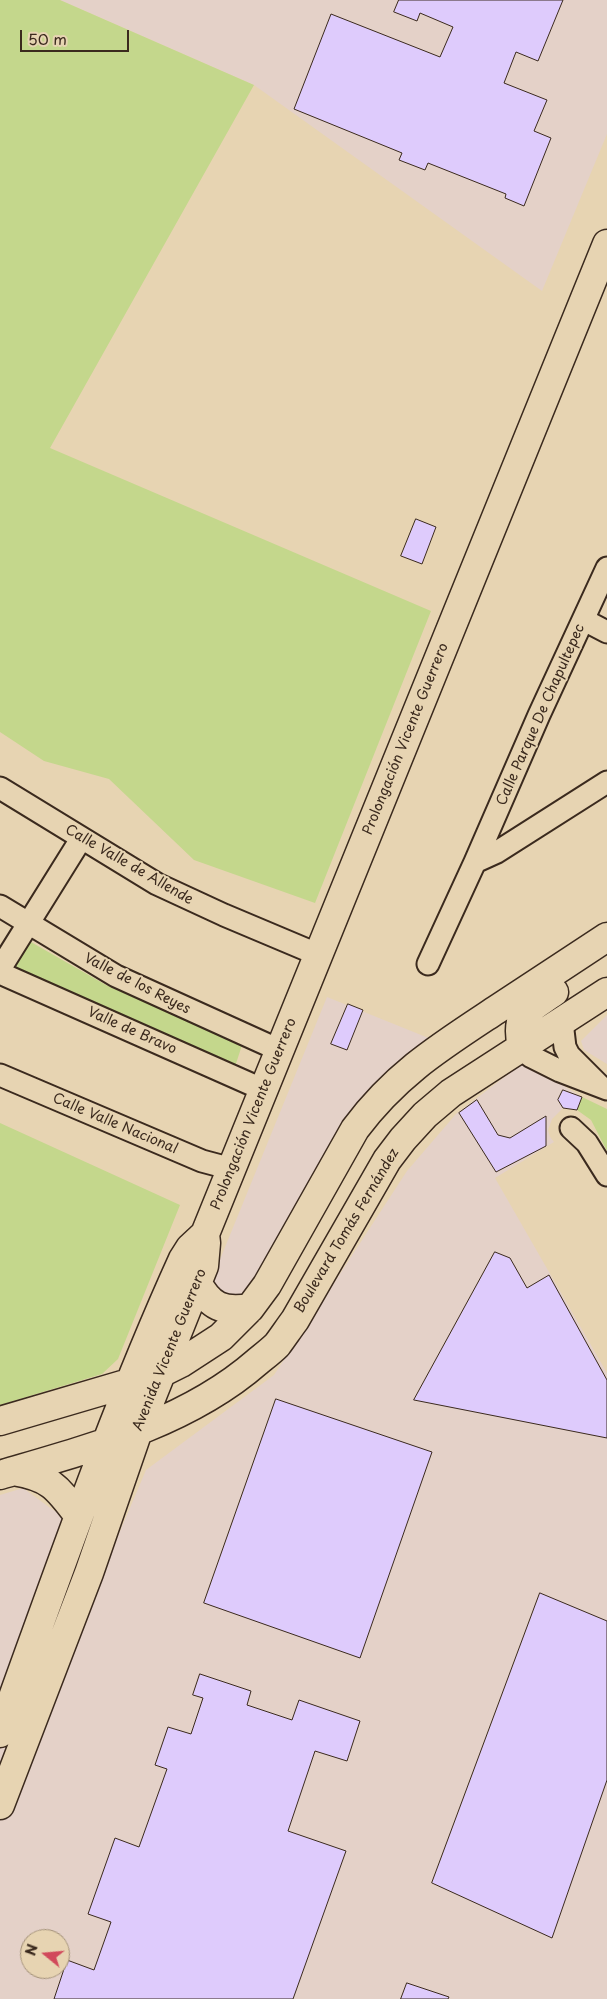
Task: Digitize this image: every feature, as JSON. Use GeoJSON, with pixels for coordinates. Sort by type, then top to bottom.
{"type":"FeatureCollection","features":[{"type":"Feature","properties":{"kind":"main road","name":"Prolongación Vicente Guerrero"},"geometry":{"type":"LineString","coordinates":[[205,1234],[607,244]]}},
{"type":"Feature","properties":{"kind":"main road"},"geometry":{"type":"LineString","coordinates":[[0,1421],[161,1373],[193,1356],[221,1337],[250,1308],[274,1272],[355,1129],[390,1088],[428,1055],[607,937]]}},
{"type":"Feature","properties":{"kind":"main road"},"geometry":{"type":"LineString","coordinates":[[522,1047],[519,1026],[520,1019],[526,1012],[602,958],[607,952]]}},
{"type":"Feature","properties":{"kind":"main road","name":"Boulevard Tomás Fernández"},"geometry":{"type":"LineString","coordinates":[[6,1473],[138,1431],[186,1410],[217,1393],[247,1370],[277,1345],[295,1320],[387,1160],[425,1115],[451,1094],[607,992]]}},
{"type":"Feature","properties":{"kind":"main road","name":"Avenida Vicente Guerrero"},"geometry":{"type":"LineString","coordinates":[[0,1805],[88,1573],[138,1431],[204,1266],[205,1234]]}},
{"type":"Feature","properties":{"kind":"main road","name":"Avenida Vicente Guerrero"},"geometry":{"type":"LineString","coordinates":[[0,1733],[78,1516],[129,1383],[183,1259],[190,1248],[205,1234]]}},
{"type":"Feature","properties":{"kind":"main road"},"geometry":{"type":"LineString","coordinates":[[197,1282],[203,1293],[217,1306],[233,1310],[250,1308]]}},
{"type":"Feature","properties":{"kind":"main road"},"geometry":{"type":"LineString","coordinates":[[6,1473],[31,1474],[46,1480],[61,1492],[78,1516]]}},
{"type":"Feature","properties":{"kind":"street","name":"Calle Parque De Chapultepec"},"geometry":{"type":"LineString","coordinates":[[428,964],[476,862],[535,723],[607,568]]}},
{"type":"Feature","properties":{"kind":"street"},"geometry":{"type":"LineString","coordinates":[[584,620],[607,632]]}},
{"type":"Feature","properties":{"kind":"street"},"geometry":{"type":"LineString","coordinates":[[476,862],[486,859],[607,782]]}},
{"type":"Feature","properties":{"kind":"street","name":"Calle Valle de Allende"},"geometry":{"type":"LineString","coordinates":[[0,788],[133,870],[188,900],[319,955]]}},
{"type":"Feature","properties":{"kind":"street"},"geometry":{"type":"LineString","coordinates":[[0,971],[81,838]]}},
{"type":"Feature","properties":{"kind":"street","name":"Valle de los Reyes"},"geometry":{"type":"LineString","coordinates":[[0,906],[116,976],[279,1050]]}},
{"type":"Feature","properties":{"kind":"street","name":"Valle de Bravo"},"geometry":{"type":"LineString","coordinates":[[0,971],[264,1090]]}},
{"type":"Feature","properties":{"kind":"street"},"geometry":{"type":"LineString","coordinates":[[562,1022],[565,1047],[569,1054],[604,1088]]}},
{"type":"Feature","properties":{"kind":"street"},"geometry":{"type":"LineString","coordinates":[[522,1047],[530,1056],[584,1082],[604,1088]]}},
{"type":"Feature","properties":{"kind":"street","name":"Calle Valle Nacional"},"geometry":{"type":"LineString","coordinates":[[0,1075],[202,1161],[232,1169]]}},
{"type":"Feature","properties":{"kind":"street"},"geometry":{"type":"LineString","coordinates":[[571,1128],[587,1143],[607,1176]]}},
{"type":"Feature","properties":{"kind":"shaded area"},"geometry":{"type":"Polygon","coordinates":[[[60,0],[607,0],[607,134],[542,291],[254,85],[60,0]]]}},
{"type":"Feature","properties":{"kind":"shaded area"},"geometry":{"type":"Polygon","coordinates":[[[327,997],[431,1039],[303,1202],[241,1297],[236,1298],[218,1293],[210,1284],[327,997]]]}},
{"type":"Feature","properties":{"kind":"shaded area"},"geometry":{"type":"Polygon","coordinates":[[[607,1015],[607,1064],[584,1050],[581,1041],[607,1015]]]}},
{"type":"Feature","properties":{"kind":"shaded area"},"geometry":{"type":"Polygon","coordinates":[[[524,1062],[582,1097],[577,1110],[563,1108],[552,1119],[548,1130],[554,1142],[495,1178],[607,1373],[607,1999],[0,1999],[0,1495],[23,1488],[53,1510],[118,1536],[146,1470],[274,1375],[407,1171],[456,1114],[524,1062]]]}},
{"type":"Feature","properties":{"kind":"green space"},"geometry":{"type":"Polygon","coordinates":[[[0,0],[60,0],[254,85],[50,448],[431,611],[315,903],[194,860],[109,779],[44,761],[0,732],[0,0]]]}},
{"type":"Feature","properties":{"kind":"green space"},"geometry":{"type":"Polygon","coordinates":[[[24,938],[106,985],[242,1045],[233,1073],[7,972],[24,938]]]}},
{"type":"Feature","properties":{"kind":"green space"},"geometry":{"type":"Polygon","coordinates":[[[582,1097],[607,1109],[607,1151],[591,1120],[577,1110],[582,1097]]]}},
{"type":"Feature","properties":{"kind":"green space"},"geometry":{"type":"Polygon","coordinates":[[[0,1123],[180,1205],[118,1359],[102,1374],[0,1405],[0,1123]]]}},
{"type":"Feature","properties":{"kind":"building"},"geometry":{"type":"Polygon","coordinates":[[[399,0],[563,0],[538,61],[516,52],[504,83],[547,100],[534,131],[551,138],[524,206],[505,198],[506,194],[428,163],[425,170],[399,160],[402,153],[294,109],[331,14],[440,57],[453,27],[420,13],[417,21],[394,12],[399,0]]]}},
{"type":"Feature","properties":{"kind":"building"},"geometry":{"type":"Polygon","coordinates":[[[416,519],[436,527],[422,564],[401,556],[416,519]]]}},
{"type":"Feature","properties":{"kind":"building"},"geometry":{"type":"Polygon","coordinates":[[[348,1004],[363,1010],[347,1050],[331,1044],[348,1004]]]}},
{"type":"Feature","properties":{"kind":"building"},"geometry":{"type":"Polygon","coordinates":[[[563,1090],[582,1097],[577,1110],[563,1108],[558,1100],[563,1090]]]}},
{"type":"Feature","properties":{"kind":"building"},"geometry":{"type":"Polygon","coordinates":[[[477,1100],[498,1135],[510,1138],[546,1116],[546,1146],[496,1172],[459,1113],[477,1100]]]}},
{"type":"Feature","properties":{"kind":"building"},"geometry":{"type":"Polygon","coordinates":[[[495,1252],[510,1258],[527,1288],[549,1275],[607,1380],[607,1438],[414,1400],[495,1252]]]}},
{"type":"Feature","properties":{"kind":"building"},"geometry":{"type":"Polygon","coordinates":[[[276,1399],[432,1452],[360,1658],[204,1603],[276,1399]]]}},
{"type":"Feature","properties":{"kind":"building"},"geometry":{"type":"Polygon","coordinates":[[[540,1593],[607,1621],[607,1780],[552,1938],[432,1883],[540,1593]]]}},
{"type":"Feature","properties":{"kind":"building"},"geometry":{"type":"Polygon","coordinates":[[[200,1674],[251,1691],[247,1705],[292,1720],[299,1700],[360,1721],[347,1761],[315,1751],[288,1831],[346,1851],[293,1999],[54,1999],[61,1979],[70,1979],[70,1961],[94,1970],[111,1922],[88,1914],[115,1838],[139,1847],[167,1769],[155,1765],[168,1727],[191,1734],[203,1698],[193,1695],[200,1674]]]}},
{"type":"Feature","properties":{"kind":"building"},"geometry":{"type":"Polygon","coordinates":[[[407,1983],[449,1997],[448,1999],[401,1999],[407,1983]]]}}]}
